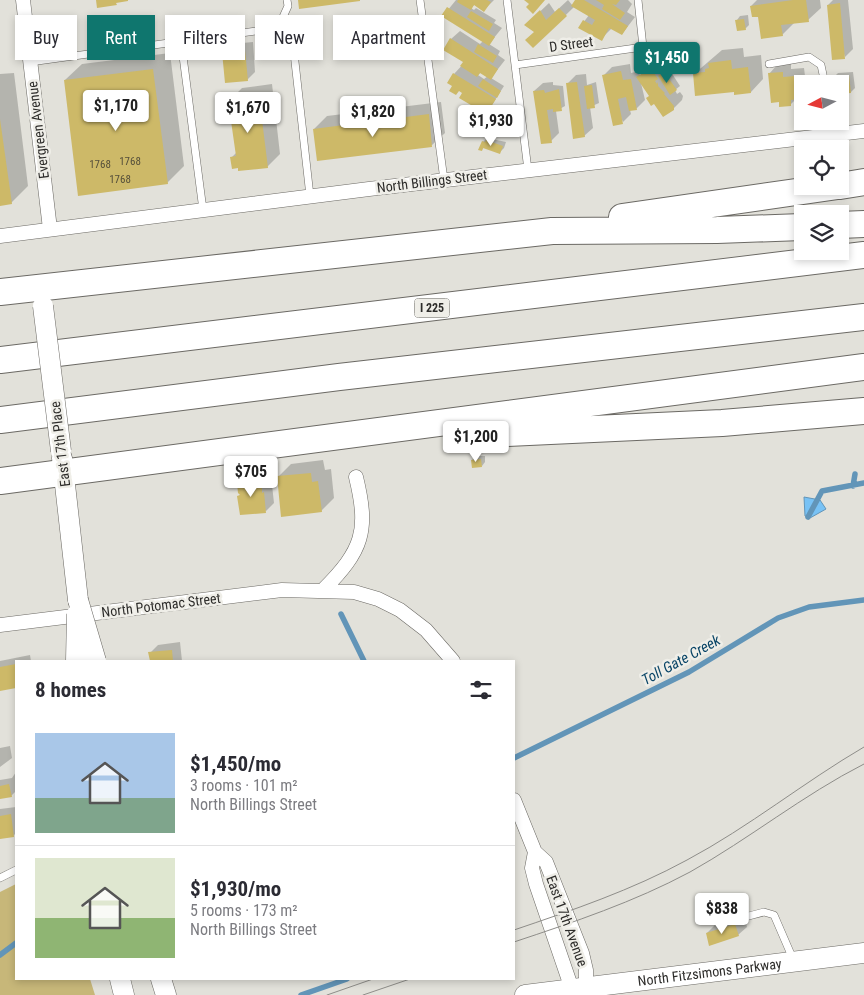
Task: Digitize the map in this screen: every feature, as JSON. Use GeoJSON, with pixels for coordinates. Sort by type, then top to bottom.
{"type":"FeatureCollection","features":[{"type":"Feature","properties":{"kind":"highway"},"geometry":{"type":"LineString","coordinates":[[849,184],[864,182]]}},
{"type":"Feature","properties":{"kind":"highway"},"geometry":{"type":"LineString","coordinates":[[0,292],[42,297],[197,272],[428,243],[794,192]]}},
{"type":"Feature","properties":{"kind":"highway"},"geometry":{"type":"LineString","coordinates":[[849,225],[864,224]]}},
{"type":"Feature","properties":{"kind":"highway"},"geometry":{"type":"LineString","coordinates":[[428,243],[552,231],[717,230],[794,227]]}},
{"type":"Feature","properties":{"kind":"highway","name":"I 225"},"geometry":{"type":"LineString","coordinates":[[0,360],[864,255]]}},
{"type":"Feature","properties":{"kind":"highway"},"geometry":{"type":"LineString","coordinates":[[0,420],[330,379],[864,317]]}},
{"type":"Feature","properties":{"kind":"highway"},"geometry":{"type":"LineString","coordinates":[[294,444],[864,367]]}},
{"type":"Feature","properties":{"kind":"highway"},"geometry":{"type":"LineString","coordinates":[[0,481],[62,462],[294,444],[722,423],[864,411]]}},
{"type":"Feature","properties":{"kind":"main road","name":"East 17th Place"},"geometry":{"type":"LineString","coordinates":[[42,297],[78,600],[76,660]]}},
{"type":"Feature","properties":{"kind":"main road","name":"East 17th Place"},"geometry":{"type":"LineString","coordinates":[[78,600],[96,660]]}},
{"type":"Feature","properties":{"kind":"main road","name":"North Fitzsimons Parkway"},"geometry":{"type":"LineString","coordinates":[[525,995],[579,991],[864,953]]}},
{"type":"Feature","properties":{"kind":"main road"},"geometry":{"type":"LineString","coordinates":[[120,980],[124,995]]}},
{"type":"Feature","properties":{"kind":"main road"},"geometry":{"type":"LineString","coordinates":[[161,980],[166,995]]}},
{"type":"Feature","properties":{"kind":"street","name":"Evergreen Avenue"},"geometry":{"type":"LineString","coordinates":[[22,0],[50,229]]}},
{"type":"Feature","properties":{"kind":"street","name":"North Billings Street"},"geometry":{"type":"LineString","coordinates":[[0,236],[528,170],[819,130]]}},
{"type":"Feature","properties":{"kind":"street","name":"North Billings Street"},"geometry":{"type":"LineString","coordinates":[[849,130],[864,131]]}},
{"type":"Feature","properties":{"kind":"street"},"geometry":{"type":"LineString","coordinates":[[323,590],[348,562],[360,540],[363,513],[356,477]]}},
{"type":"Feature","properties":{"kind":"street"},"geometry":{"type":"LineString","coordinates":[[323,590],[363,594],[400,610],[426,630],[452,660]]}},
{"type":"Feature","properties":{"kind":"street","name":"North Potomac Street"},"geometry":{"type":"LineString","coordinates":[[0,625],[267,592],[323,590]]}},
{"type":"Feature","properties":{"kind":"street","name":"East 17th Avenue"},"geometry":{"type":"LineString","coordinates":[[515,802],[535,852],[546,862],[582,953],[586,970],[579,991]]}},
{"type":"Feature","properties":{"kind":"street","name":"East 17th Avenue"},"geometry":{"type":"LineString","coordinates":[[535,852],[532,868],[536,884],[579,991]]}},
{"type":"Feature","properties":{"kind":"lane"},"geometry":{"type":"LineString","coordinates":[[284,15],[288,6],[287,0]]}},
{"type":"Feature","properties":{"kind":"lane"},"geometry":{"type":"LineString","coordinates":[[420,0],[444,180]]}},
{"type":"Feature","properties":{"kind":"lane"},"geometry":{"type":"LineString","coordinates":[[508,0],[528,170]]}},
{"type":"Feature","properties":{"kind":"lane","name":"D Street"},"geometry":{"type":"LineString","coordinates":[[515,65],[643,47],[638,0]]}},
{"type":"Feature","properties":{"kind":"lane"},"geometry":{"type":"LineString","coordinates":[[30,62],[165,43]]}},
{"type":"Feature","properties":{"kind":"lane"},"geometry":{"type":"LineString","coordinates":[[770,64],[809,57],[821,65],[823,75]]}},
{"type":"Feature","properties":{"kind":"lane"},"geometry":{"type":"LineString","coordinates":[[183,60],[203,210]]}},
{"type":"Feature","properties":{"kind":"lane"},"geometry":{"type":"LineString","coordinates":[[295,60],[310,196]]}},
{"type":"Feature","properties":{"kind":"lane"},"geometry":{"type":"LineString","coordinates":[[0,878],[15,870]]}},
{"type":"Feature","properties":{"kind":"lane"},"geometry":{"type":"LineString","coordinates":[[745,917],[764,912],[774,915],[794,962]]}},
{"type":"Feature","properties":{"kind":"shaded area"},"geometry":{"type":"Polygon","coordinates":[[[15,884],[15,980],[90,980],[95,995],[0,995],[0,892],[15,884]]]}},
{"type":"Feature","properties":{"kind":"water"},"geometry":{"type":"Polygon","coordinates":[[[804,497],[820,500],[826,509],[810,518],[805,516],[804,497]]]}},
{"type":"Feature","properties":{"kind":"building"},"geometry":{"type":"Polygon","coordinates":[[[96,0],[128,0],[128,1],[97,8],[96,0]]]}},
{"type":"Feature","properties":{"kind":"building"},"geometry":{"type":"Polygon","coordinates":[[[298,0],[360,0],[360,1],[299,9],[298,0]]]}},
{"type":"Feature","properties":{"kind":"building"},"geometry":{"type":"Polygon","coordinates":[[[458,0],[487,0],[491,2],[484,12],[474,5],[471,10],[457,2],[458,0]]]}},
{"type":"Feature","properties":{"kind":"building"},"geometry":{"type":"Polygon","coordinates":[[[524,0],[545,0],[533,14],[526,7],[529,4],[524,0]]]}},
{"type":"Feature","properties":{"kind":"building"},"geometry":{"type":"Polygon","coordinates":[[[575,0],[584,0],[628,26],[622,35],[609,28],[602,41],[578,28],[583,20],[592,25],[595,20],[571,6],[575,0]]]}},
{"type":"Feature","properties":{"kind":"building"},"geometry":{"type":"Polygon","coordinates":[[[596,0],[620,0],[616,5],[612,4],[625,13],[620,20],[602,9],[604,5],[596,0]]]}},
{"type":"Feature","properties":{"kind":"building"},"geometry":{"type":"Polygon","coordinates":[[[806,0],[809,22],[781,25],[783,36],[761,39],[758,17],[752,17],[750,6],[806,0]]]}},
{"type":"Feature","properties":{"kind":"building"},"geometry":{"type":"Polygon","coordinates":[[[840,3],[845,59],[832,60],[827,5],[840,3]]]}},
{"type":"Feature","properties":{"kind":"building"},"geometry":{"type":"Polygon","coordinates":[[[447,7],[495,37],[489,46],[442,15],[447,7]]]}},
{"type":"Feature","properties":{"kind":"building"},"geometry":{"type":"Polygon","coordinates":[[[559,8],[567,16],[533,48],[525,40],[534,32],[524,25],[540,10],[546,20],[559,8]]]}},
{"type":"Feature","properties":{"kind":"building"},"geometry":{"type":"Polygon","coordinates":[[[471,11],[493,24],[489,31],[467,17],[471,11]]]}},
{"type":"Feature","properties":{"kind":"building"},"geometry":{"type":"Polygon","coordinates":[[[744,19],[746,30],[737,31],[735,20],[744,19]]]}},
{"type":"Feature","properties":{"kind":"building"},"geometry":{"type":"Polygon","coordinates":[[[450,38],[498,69],[491,80],[480,73],[477,77],[460,66],[463,62],[444,51],[450,38]]]}},
{"type":"Feature","properties":{"kind":"building"},"geometry":{"type":"Polygon","coordinates":[[[478,44],[497,56],[493,63],[474,52],[478,44]]]}},
{"type":"Feature","properties":{"kind":"building"},"geometry":{"type":"Polygon","coordinates":[[[245,50],[248,81],[225,83],[223,60],[245,60],[245,50]]]}},
{"type":"Feature","properties":{"kind":"building"},"geometry":{"type":"Polygon","coordinates":[[[731,60],[732,69],[748,67],[751,93],[734,95],[734,92],[695,96],[693,73],[705,72],[705,69],[709,68],[708,63],[731,60]]]}},
{"type":"Feature","properties":{"kind":"building"},"geometry":{"type":"Polygon","coordinates":[[[153,69],[168,184],[78,196],[64,80],[153,69]]]}},
{"type":"Feature","properties":{"kind":"building"},"geometry":{"type":"Polygon","coordinates":[[[648,70],[652,70],[658,79],[655,81],[657,84],[658,82],[658,86],[674,106],[674,110],[663,117],[654,104],[651,106],[646,98],[649,96],[636,77],[648,70]]]}},
{"type":"Feature","properties":{"kind":"building"},"geometry":{"type":"Polygon","coordinates":[[[621,71],[623,80],[631,79],[637,110],[629,111],[626,97],[618,99],[623,124],[613,126],[602,75],[621,71]]]}},
{"type":"Feature","properties":{"kind":"building"},"geometry":{"type":"Polygon","coordinates":[[[664,72],[677,90],[670,95],[658,76],[664,72]]]}},
{"type":"Feature","properties":{"kind":"building"},"geometry":{"type":"Polygon","coordinates":[[[783,72],[783,77],[794,76],[794,100],[791,100],[791,106],[779,107],[779,102],[771,103],[768,73],[783,72]]]}},
{"type":"Feature","properties":{"kind":"building"},"geometry":{"type":"Polygon","coordinates":[[[453,73],[496,99],[487,113],[505,123],[501,131],[483,120],[486,114],[459,98],[462,93],[459,91],[456,95],[449,91],[452,86],[447,83],[453,73]]]}},
{"type":"Feature","properties":{"kind":"building"},"geometry":{"type":"Polygon","coordinates":[[[849,75],[851,93],[849,93],[849,75]]]}},
{"type":"Feature","properties":{"kind":"building"},"geometry":{"type":"Polygon","coordinates":[[[483,79],[501,91],[497,98],[478,86],[483,79]]]}},
{"type":"Feature","properties":{"kind":"building"},"geometry":{"type":"Polygon","coordinates":[[[577,82],[585,137],[573,139],[566,83],[577,82]]]}},
{"type":"Feature","properties":{"kind":"building"},"geometry":{"type":"Polygon","coordinates":[[[592,85],[595,108],[587,109],[584,86],[592,85]]]}},
{"type":"Feature","properties":{"kind":"building"},"geometry":{"type":"Polygon","coordinates":[[[559,89],[562,111],[553,112],[553,109],[547,110],[552,143],[541,144],[533,91],[544,90],[545,93],[559,89]]]}},
{"type":"Feature","properties":{"kind":"building"},"geometry":{"type":"Polygon","coordinates":[[[259,96],[268,168],[238,171],[238,168],[232,169],[230,157],[236,156],[228,100],[259,96]]]}},
{"type":"Feature","properties":{"kind":"building"},"geometry":{"type":"Polygon","coordinates":[[[429,114],[432,147],[317,161],[313,129],[429,114]]]}},
{"type":"Feature","properties":{"kind":"building"},"geometry":{"type":"Polygon","coordinates":[[[0,119],[12,204],[0,206],[0,119]]]}},
{"type":"Feature","properties":{"kind":"building"},"geometry":{"type":"Polygon","coordinates":[[[486,140],[503,146],[500,154],[483,148],[482,151],[478,150],[482,141],[485,142],[486,140]]]}},
{"type":"Feature","properties":{"kind":"building"},"geometry":{"type":"Polygon","coordinates":[[[481,459],[482,467],[472,468],[471,460],[481,459]]]}},
{"type":"Feature","properties":{"kind":"building"},"geometry":{"type":"Polygon","coordinates":[[[311,473],[312,482],[318,481],[322,512],[281,517],[277,476],[311,473]]]}},
{"type":"Feature","properties":{"kind":"building"},"geometry":{"type":"Polygon","coordinates":[[[262,480],[262,493],[264,492],[266,513],[240,515],[237,496],[240,495],[237,483],[262,480]]]}},
{"type":"Feature","properties":{"kind":"building"},"geometry":{"type":"Polygon","coordinates":[[[172,650],[173,660],[150,660],[148,652],[172,650]]]}},
{"type":"Feature","properties":{"kind":"building"},"geometry":{"type":"Polygon","coordinates":[[[15,664],[15,688],[0,691],[0,667],[15,664]]]}},
{"type":"Feature","properties":{"kind":"building"},"geometry":{"type":"Polygon","coordinates":[[[9,784],[12,797],[0,799],[0,786],[9,784]]]}},
{"type":"Feature","properties":{"kind":"building"},"geometry":{"type":"Polygon","coordinates":[[[11,814],[14,837],[0,839],[0,816],[11,814]]]}},
{"type":"Feature","properties":{"kind":"building"},"geometry":{"type":"Polygon","coordinates":[[[735,924],[739,936],[709,946],[706,933],[735,924]]]}},
{"type":"Feature","properties":{"kind":"waterway"},"geometry":{"type":"LineString","coordinates":[[853,486],[855,474]]}},
{"type":"Feature","properties":{"kind":"waterway"},"geometry":{"type":"LineString","coordinates":[[808,517],[822,491],[864,483]]}},
{"type":"Feature","properties":{"kind":"waterway","name":"Toll Gate Creek"},"geometry":{"type":"LineString","coordinates":[[515,758],[689,672],[778,618],[809,607],[864,600]]}},
{"type":"Feature","properties":{"kind":"waterway"},"geometry":{"type":"LineString","coordinates":[[341,614],[364,660]]}},
{"type":"Feature","properties":{"kind":"waterway","name":"Toll Gate Creek"},"geometry":{"type":"LineString","coordinates":[[0,955],[15,944]]}},
{"type":"Feature","properties":{"kind":"waterway"},"geometry":{"type":"LineString","coordinates":[[301,995],[344,980]]}},
{"type":"Feature","properties":{"kind":"tram line"},"geometry":{"type":"LineString","coordinates":[[515,930],[624,890],[666,871],[710,847],[864,747]]}},
{"type":"Feature","properties":{"kind":"tram line"},"geometry":{"type":"LineString","coordinates":[[515,942],[604,911],[669,883],[712,859],[819,789],[864,764]]}},
{"type":"Feature","properties":{"kind":"tram line"},"geometry":{"type":"LineString","coordinates":[[327,995],[370,980]]}},
{"type":"Feature","properties":{"kind":"tram line"},"geometry":{"type":"LineString","coordinates":[[363,995],[407,980]]}}]}
